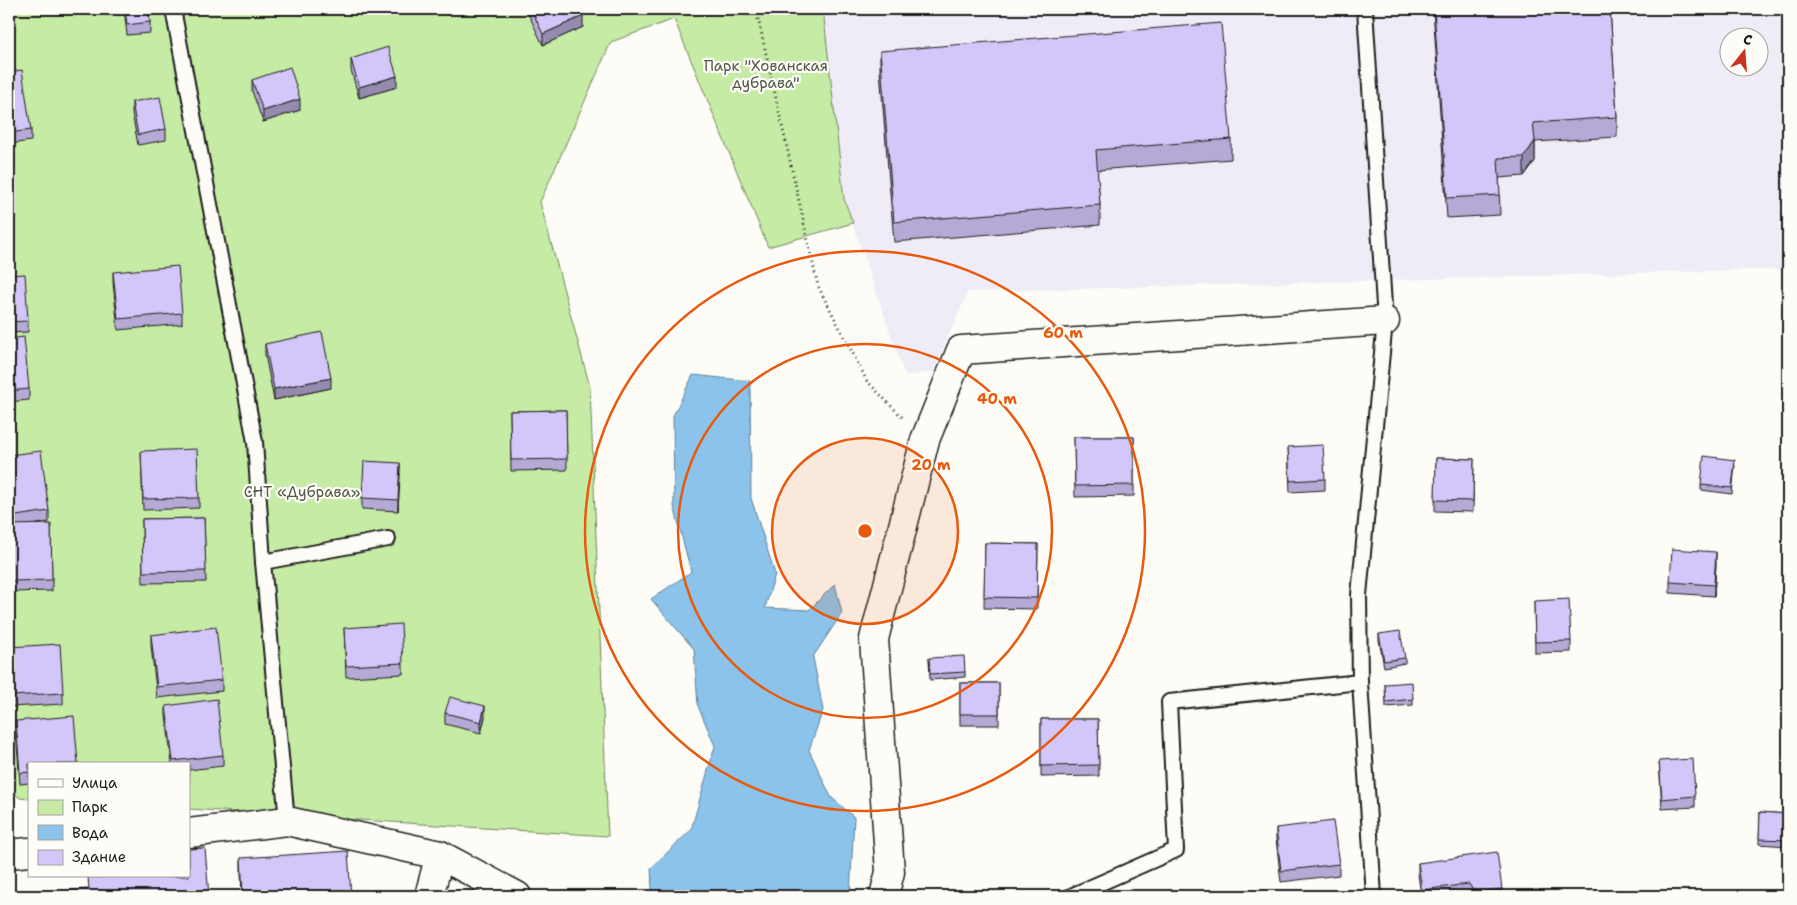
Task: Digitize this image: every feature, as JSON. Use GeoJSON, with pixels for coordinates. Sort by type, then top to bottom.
{"type":"FeatureCollection","features":[{"type":"Feature","properties":{"kind":"street"},"geometry":{"type":"LineString","coordinates":[[884,896],[890,872],[874,639],[925,440],[961,350],[1386,321]]}},
{"type":"Feature","properties":{"kind":"street"},"geometry":{"type":"LineString","coordinates":[[190,832],[287,821],[440,855],[517,896]]}},
{"type":"Feature","properties":{"kind":"street"},"geometry":{"type":"LineString","coordinates":[[9,854],[28,852]]}},
{"type":"Feature","properties":{"kind":"street"},"geometry":{"type":"LineString","coordinates":[[429,896],[440,855]]}},
{"type":"Feature","properties":{"kind":"lane"},"geometry":{"type":"LineString","coordinates":[[173,9],[255,442],[262,562],[287,821]]}},
{"type":"Feature","properties":{"kind":"lane"},"geometry":{"type":"LineString","coordinates":[[1365,9],[1386,321],[1359,595],[1360,682],[1374,896]]}},
{"type":"Feature","properties":{"kind":"lane"},"geometry":{"type":"LineString","coordinates":[[262,562],[388,539]]}},
{"type":"Feature","properties":{"kind":"lane"},"geometry":{"type":"LineString","coordinates":[[1072,896],[1176,850],[1168,702],[1360,682]]}},
{"type":"Feature","properties":{"kind":"path"},"geometry":{"type":"LineString","coordinates":[[756,9],[818,286],[867,381],[925,440]]}},
{"type":"Feature","properties":{"kind":"shaded area"},"geometry":{"type":"Polygon","coordinates":[[[823,9],[1788,9],[1788,269],[968,292],[933,372],[905,376],[844,199],[823,9]]]}},
{"type":"Feature","properties":{"kind":"green space","name":"СНТ «Дубрава»"},"geometry":{"type":"Polygon","coordinates":[[[9,9],[823,9],[844,199],[853,223],[768,247],[674,19],[611,42],[540,202],[590,387],[608,836],[190,809],[190,762],[28,762],[28,799],[20,798],[9,789],[9,9]]]}},
{"type":"Feature","properties":{"kind":"water"},"geometry":{"type":"Polygon","coordinates":[[[693,375],[750,381],[751,498],[775,574],[765,608],[809,610],[835,584],[842,613],[813,657],[823,710],[809,750],[831,797],[854,817],[850,896],[663,896],[652,890],[651,868],[691,830],[715,746],[698,706],[694,649],[651,599],[691,572],[674,506],[673,416],[693,375]]]}},
{"type":"Feature","properties":{"kind":"building"},"geometry":{"type":"Polygon","coordinates":[[[9,9],[12,22],[9,23],[9,9]]]}},
{"type":"Feature","properties":{"kind":"building"},"geometry":{"type":"Polygon","coordinates":[[[125,9],[148,9],[150,22],[127,25],[125,9]]]}},
{"type":"Feature","properties":{"kind":"building"},"geometry":{"type":"Polygon","coordinates":[[[531,9],[580,9],[583,16],[543,34],[531,9]]]}},
{"type":"Feature","properties":{"kind":"building"},"geometry":{"type":"Polygon","coordinates":[[[1434,9],[1610,9],[1617,117],[1533,123],[1535,141],[1524,157],[1498,158],[1500,195],[1447,198],[1434,9]]]}},
{"type":"Feature","properties":{"kind":"building"},"geometry":{"type":"Polygon","coordinates":[[[1221,23],[1231,139],[1096,150],[1100,205],[894,222],[880,51],[1221,23]]]}},
{"type":"Feature","properties":{"kind":"building"},"geometry":{"type":"Polygon","coordinates":[[[388,47],[397,76],[359,87],[351,59],[388,47]]]}},
{"type":"Feature","properties":{"kind":"building"},"geometry":{"type":"Polygon","coordinates":[[[290,67],[300,99],[263,111],[252,80],[290,67]]]}},
{"type":"Feature","properties":{"kind":"building"},"geometry":{"type":"Polygon","coordinates":[[[22,70],[31,130],[9,133],[9,72],[22,70]]]}},
{"type":"Feature","properties":{"kind":"building"},"geometry":{"type":"Polygon","coordinates":[[[160,97],[166,129],[138,135],[132,102],[160,97]]]}},
{"type":"Feature","properties":{"kind":"building"},"geometry":{"type":"Polygon","coordinates":[[[178,266],[182,313],[118,319],[113,272],[178,266]]]}},
{"type":"Feature","properties":{"kind":"building"},"geometry":{"type":"Polygon","coordinates":[[[25,274],[28,321],[9,322],[9,275],[25,274]]]}},
{"type":"Feature","properties":{"kind":"building"},"geometry":{"type":"Polygon","coordinates":[[[322,332],[331,378],[274,389],[265,344],[322,332]]]}},
{"type":"Feature","properties":{"kind":"building"},"geometry":{"type":"Polygon","coordinates":[[[24,337],[29,389],[9,391],[9,339],[24,337]]]}},
{"type":"Feature","properties":{"kind":"building"},"geometry":{"type":"Polygon","coordinates":[[[566,410],[567,459],[511,460],[510,411],[566,410]]]}},
{"type":"Feature","properties":{"kind":"building"},"geometry":{"type":"Polygon","coordinates":[[[1074,437],[1134,437],[1134,485],[1075,486],[1074,437]]]}},
{"type":"Feature","properties":{"kind":"building"},"geometry":{"type":"Polygon","coordinates":[[[1323,445],[1325,479],[1290,481],[1288,447],[1323,445]]]}},
{"type":"Feature","properties":{"kind":"building"},"geometry":{"type":"Polygon","coordinates":[[[197,449],[199,498],[143,499],[141,451],[197,449]]]}},
{"type":"Feature","properties":{"kind":"building"},"geometry":{"type":"Polygon","coordinates":[[[41,451],[49,511],[9,517],[9,455],[41,451]]]}},
{"type":"Feature","properties":{"kind":"building"},"geometry":{"type":"Polygon","coordinates":[[[1704,456],[1735,460],[1732,488],[1701,485],[1704,456]]]}},
{"type":"Feature","properties":{"kind":"building"},"geometry":{"type":"Polygon","coordinates":[[[1436,458],[1474,459],[1473,501],[1435,500],[1436,458]]]}},
{"type":"Feature","properties":{"kind":"building"},"geometry":{"type":"Polygon","coordinates":[[[364,461],[400,463],[398,500],[362,498],[364,461]]]}},
{"type":"Feature","properties":{"kind":"building"},"geometry":{"type":"Polygon","coordinates":[[[204,518],[206,571],[143,572],[142,519],[204,518]]]}},
{"type":"Feature","properties":{"kind":"building"},"geometry":{"type":"Polygon","coordinates":[[[51,524],[52,580],[9,581],[9,525],[51,524]]]}},
{"type":"Feature","properties":{"kind":"building"},"geometry":{"type":"Polygon","coordinates":[[[985,543],[1038,544],[1037,598],[984,597],[985,543]]]}},
{"type":"Feature","properties":{"kind":"building"},"geometry":{"type":"Polygon","coordinates":[[[1672,549],[1716,552],[1714,585],[1670,582],[1672,549]]]}},
{"type":"Feature","properties":{"kind":"building"},"geometry":{"type":"Polygon","coordinates":[[[1569,599],[1571,641],[1535,642],[1534,601],[1569,599]]]}},
{"type":"Feature","properties":{"kind":"building"},"geometry":{"type":"Polygon","coordinates":[[[401,624],[403,663],[346,666],[344,628],[401,624]]]}},
{"type":"Feature","properties":{"kind":"building"},"geometry":{"type":"Polygon","coordinates":[[[216,627],[222,680],[157,687],[151,635],[216,627]]]}},
{"type":"Feature","properties":{"kind":"building"},"geometry":{"type":"Polygon","coordinates":[[[1400,631],[1405,658],[1384,661],[1379,634],[1400,631]]]}},
{"type":"Feature","properties":{"kind":"building"},"geometry":{"type":"Polygon","coordinates":[[[60,644],[63,693],[10,696],[9,647],[60,644]]]}},
{"type":"Feature","properties":{"kind":"building"},"geometry":{"type":"Polygon","coordinates":[[[964,656],[965,672],[930,674],[929,658],[964,656]]]}},
{"type":"Feature","properties":{"kind":"building"},"geometry":{"type":"Polygon","coordinates":[[[1412,682],[1413,699],[1386,702],[1385,684],[1412,682]]]}},
{"type":"Feature","properties":{"kind":"building"},"geometry":{"type":"Polygon","coordinates":[[[960,683],[999,683],[999,714],[960,714],[960,683]]]}},
{"type":"Feature","properties":{"kind":"building"},"geometry":{"type":"Polygon","coordinates":[[[450,697],[485,706],[481,722],[445,713],[450,697]]]}},
{"type":"Feature","properties":{"kind":"building"},"geometry":{"type":"Polygon","coordinates":[[[217,699],[223,755],[173,761],[166,706],[217,699]]]}},
{"type":"Feature","properties":{"kind":"building"},"geometry":{"type":"Polygon","coordinates":[[[74,716],[78,762],[28,762],[28,772],[20,773],[16,721],[74,716]]]}},
{"type":"Feature","properties":{"kind":"building"},"geometry":{"type":"Polygon","coordinates":[[[1041,719],[1098,719],[1099,765],[1041,766],[1041,719]]]}},
{"type":"Feature","properties":{"kind":"building"},"geometry":{"type":"Polygon","coordinates":[[[1693,759],[1695,796],[1662,799],[1659,761],[1693,759]]]}},
{"type":"Feature","properties":{"kind":"building"},"geometry":{"type":"Polygon","coordinates":[[[1760,812],[1788,814],[1788,840],[1759,839],[1760,812]]]}},
{"type":"Feature","properties":{"kind":"building"},"geometry":{"type":"Polygon","coordinates":[[[1333,821],[1339,864],[1281,871],[1276,828],[1333,821]]]}},
{"type":"Feature","properties":{"kind":"building"},"geometry":{"type":"Polygon","coordinates":[[[205,848],[209,896],[34,896],[34,893],[89,889],[88,878],[190,878],[190,849],[205,848]]]}},
{"type":"Feature","properties":{"kind":"building"},"geometry":{"type":"Polygon","coordinates":[[[348,851],[351,896],[243,896],[241,858],[348,851]]]}},
{"type":"Feature","properties":{"kind":"building"},"geometry":{"type":"Polygon","coordinates":[[[1497,852],[1502,889],[1474,892],[1469,884],[1422,890],[1418,863],[1497,852]]]}},
{"type":"Feature","properties":{"kind":"park label","name":"Парк \"Хованская дубрава\""},"geometry":{"type":"Point","coordinates":[766,74]}}]}
